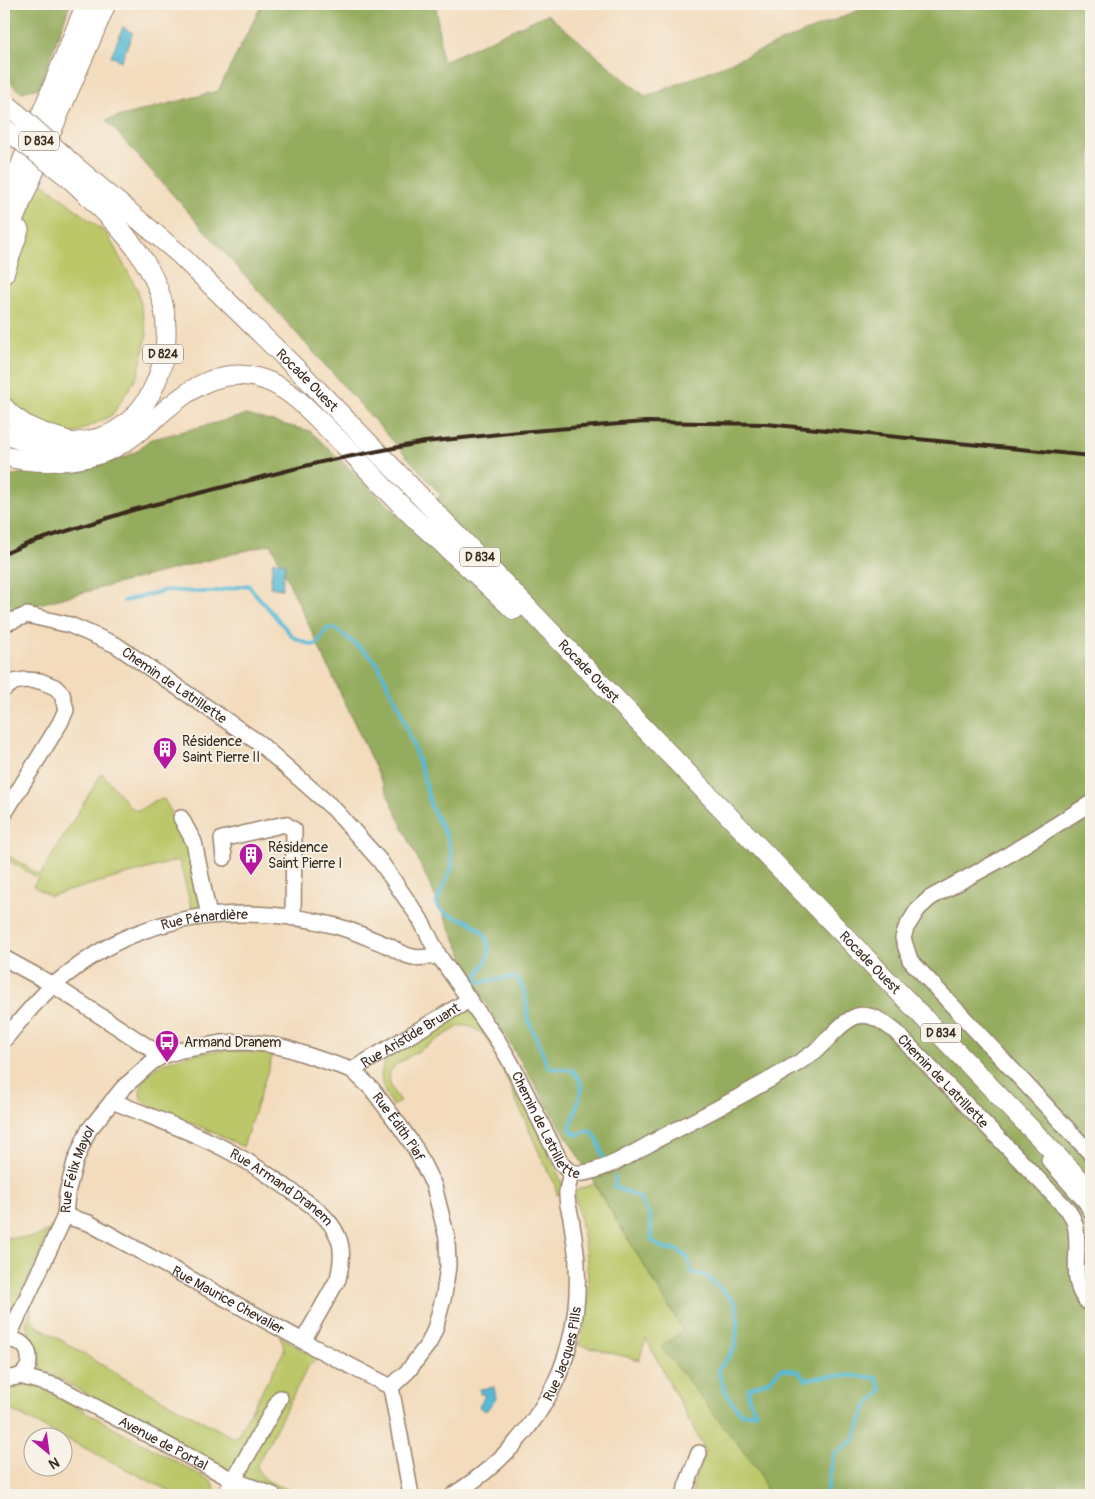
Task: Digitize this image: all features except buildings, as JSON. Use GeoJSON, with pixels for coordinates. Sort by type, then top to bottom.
{"type":"FeatureCollection","features":[{"type":"Feature","properties":{"kind":"main road"},"geometry":{"type":"LineString","coordinates":[[4,206],[86,4]]}},
{"type":"Feature","properties":{"kind":"main road"},"geometry":{"type":"LineString","coordinates":[[4,242],[106,4]]}},
{"type":"Feature","properties":{"kind":"main road","name":"D 834"},"geometry":{"type":"LineString","coordinates":[[5,107],[72,172]]}},
{"type":"Feature","properties":{"kind":"main road","name":"D 824"},"geometry":{"type":"LineString","coordinates":[[4,128],[72,172],[90,198],[137,248],[152,274],[164,309],[165,340],[162,366],[155,387],[136,414],[117,430],[94,439],[37,445],[16,440],[4,433]]}},
{"type":"Feature","properties":{"kind":"main road","name":"Rocade Ouest"},"geometry":{"type":"LineString","coordinates":[[72,172],[178,253],[308,379],[1091,1191]]}},
{"type":"Feature","properties":{"kind":"main road"},"geometry":{"type":"LineString","coordinates":[[4,274],[30,199],[31,178]]}},
{"type":"Feature","properties":{"kind":"main road"},"geometry":{"type":"LineString","coordinates":[[4,456],[44,461],[73,459],[104,453],[127,440],[190,391],[219,378],[246,376],[261,379],[281,388],[307,408],[410,514],[482,579],[559,655],[791,894],[872,962]]}},
{"type":"Feature","properties":{"kind":"main road","name":"D 824"},"geometry":{"type":"LineString","coordinates":[[4,407],[13,418],[32,429],[74,442]]}},
{"type":"Feature","properties":{"kind":"street","name":"Chemin de Latrillette"},"geometry":{"type":"LineString","coordinates":[[4,624],[27,615],[70,625],[116,646],[258,743],[334,808],[380,861],[420,919],[439,956],[498,1041],[524,1087],[560,1162],[572,1173],[597,1170],[709,1113],[814,1052],[843,1025],[856,1016],[870,1016],[883,1022],[895,1031],[1069,1211],[1076,1226],[1077,1282],[1080,1292],[1091,1305]]}},
{"type":"Feature","properties":{"kind":"street"},"geometry":{"type":"LineString","coordinates":[[4,689],[14,682],[40,681],[54,687],[62,694],[66,710],[60,723],[4,814]]}},
{"type":"Feature","properties":{"kind":"street"},"geometry":{"type":"LineString","coordinates":[[1091,803],[1000,860],[930,898],[918,909],[906,928],[903,938],[910,960],[1091,1154]]}},
{"type":"Feature","properties":{"kind":"street"},"geometry":{"type":"LineString","coordinates":[[181,818],[194,842],[209,916]]}},
{"type":"Feature","properties":{"kind":"street"},"geometry":{"type":"LineString","coordinates":[[224,858],[222,839],[285,824],[294,830],[293,918]]}},
{"type":"Feature","properties":{"kind":"street","name":"Rue Pénardière"},"geometry":{"type":"LineString","coordinates":[[4,1040],[53,985],[76,968],[134,934],[165,924],[209,916],[270,915],[335,926],[361,934],[413,958],[439,956]]}},
{"type":"Feature","properties":{"kind":"street"},"geometry":{"type":"LineString","coordinates":[[4,958],[53,985],[162,1056]]}},
{"type":"Feature","properties":{"kind":"street","name":"Rue Aristide Bruant"},"geometry":{"type":"LineString","coordinates":[[352,1070],[469,1000]]}},
{"type":"Feature","properties":{"kind":"street","name":"Rue Édith Piaf"},"geometry":{"type":"LineString","coordinates":[[162,1056],[180,1050],[246,1042],[286,1048],[352,1070],[372,1089],[415,1148],[434,1186],[447,1238],[447,1280],[435,1328],[428,1343],[408,1371],[391,1386]]}},
{"type":"Feature","properties":{"kind":"street","name":"Rue Félix Mayol"},"geometry":{"type":"LineString","coordinates":[[5,1340],[65,1216],[67,1193],[78,1154],[88,1131],[112,1101],[142,1070],[162,1056]]}},
{"type":"Feature","properties":{"kind":"street","name":"Rue Armand Dranem"},"geometry":{"type":"LineString","coordinates":[[112,1101],[193,1134],[243,1159],[303,1199],[327,1220],[338,1237],[341,1248],[341,1268],[338,1279],[303,1341]]}},
{"type":"Feature","properties":{"kind":"street"},"geometry":{"type":"LineString","coordinates":[[1009,1104],[1023,1130],[1086,1202],[1091,1211]]}},
{"type":"Feature","properties":{"kind":"street","name":"Rue Jacques Pills"},"geometry":{"type":"LineString","coordinates":[[453,1495],[490,1468],[519,1440],[540,1412],[559,1378],[568,1351],[578,1293],[577,1264],[567,1192],[572,1173]]}},
{"type":"Feature","properties":{"kind":"street","name":"Rue Maurice Chevalier"},"geometry":{"type":"LineString","coordinates":[[65,1216],[89,1223],[303,1341],[391,1386]]}},
{"type":"Feature","properties":{"kind":"street","name":"Rue Félix Mayol"},"geometry":{"type":"LineString","coordinates":[[22,1306],[24,1345],[30,1361]]}},
{"type":"Feature","properties":{"kind":"street"},"geometry":{"type":"LineString","coordinates":[[5,1340],[13,1340],[24,1345]]}},
{"type":"Feature","properties":{"kind":"street"},"geometry":{"type":"LineString","coordinates":[[8,1378],[25,1372],[30,1361]]}},
{"type":"Feature","properties":{"kind":"street","name":"Avenue de Portal"},"geometry":{"type":"LineString","coordinates":[[30,1361],[56,1386],[233,1480],[273,1495]]}},
{"type":"Feature","properties":{"kind":"street","name":"Avenue de Portal"},"geometry":{"type":"LineString","coordinates":[[8,1378],[56,1386]]}},
{"type":"Feature","properties":{"kind":"street"},"geometry":{"type":"LineString","coordinates":[[391,1386],[411,1495]]}},
{"type":"Feature","properties":{"kind":"street"},"geometry":{"type":"LineString","coordinates":[[224,1495],[280,1398]]}},
{"type":"Feature","properties":{"kind":"street"},"geometry":{"type":"LineString","coordinates":[[685,1495],[686,1487],[699,1453]]}},
{"type":"Feature","properties":{"kind":"green space"},"geometry":{"type":"Polygon","coordinates":[[[4,4],[70,4],[39,88],[21,92],[4,77],[4,4]]]}},
{"type":"Feature","properties":{"kind":"green space"},"geometry":{"type":"Polygon","coordinates":[[[262,4],[436,4],[442,62],[547,14],[646,97],[874,4],[1091,4],[1091,1495],[768,1495],[759,1471],[661,1347],[683,1330],[482,997],[271,544],[4,613],[4,477],[39,470],[91,467],[125,457],[137,451],[149,440],[246,415],[310,431],[408,524],[441,495],[106,120],[218,91],[262,4]]]}},
{"type":"Feature","properties":{"kind":"green space"},"geometry":{"type":"Polygon","coordinates":[[[39,180],[107,234],[138,291],[147,335],[138,375],[112,415],[70,436],[30,431],[4,398],[4,289],[39,180]]]}},
{"type":"Feature","properties":{"kind":"green space"},"geometry":{"type":"Polygon","coordinates":[[[102,773],[133,809],[139,810],[153,801],[164,799],[189,845],[200,908],[192,910],[179,860],[50,896],[33,886],[38,878],[4,858],[4,853],[40,875],[102,773]]]}},
{"type":"Feature","properties":{"kind":"green space"},"geometry":{"type":"Polygon","coordinates":[[[463,1010],[470,1010],[490,1033],[525,1101],[562,1183],[562,1193],[557,1195],[554,1182],[545,1166],[494,1050],[488,1040],[476,1029],[460,1026],[397,1064],[389,1072],[389,1077],[392,1088],[400,1101],[393,1106],[387,1097],[381,1077],[383,1066],[387,1060],[406,1044],[463,1010]]]}},
{"type":"Feature","properties":{"kind":"green space"},"geometry":{"type":"Polygon","coordinates":[[[231,1050],[273,1054],[243,1147],[201,1127],[160,1111],[142,1100],[140,1092],[142,1085],[147,1075],[156,1068],[180,1057],[231,1050]]]}},
{"type":"Feature","properties":{"kind":"green space"},"geometry":{"type":"Polygon","coordinates":[[[594,1184],[684,1330],[662,1347],[762,1474],[770,1495],[692,1495],[693,1485],[705,1450],[646,1339],[639,1360],[579,1345],[588,1308],[588,1275],[585,1247],[574,1191],[594,1184]]]}},
{"type":"Feature","properties":{"kind":"green space"},"geometry":{"type":"Polygon","coordinates":[[[53,1225],[4,1329],[4,1238],[37,1236],[43,1234],[53,1225]]]}},
{"type":"Feature","properties":{"kind":"green space"},"geometry":{"type":"Polygon","coordinates":[[[31,1309],[33,1322],[36,1325],[127,1380],[232,1437],[237,1436],[284,1351],[279,1335],[318,1360],[308,1367],[257,1465],[262,1476],[277,1485],[295,1492],[293,1495],[287,1495],[230,1472],[41,1369],[38,1351],[29,1335],[26,1323],[31,1309]]]}},
{"type":"Feature","properties":{"kind":"green space"},"geometry":{"type":"Polygon","coordinates":[[[25,1383],[37,1385],[211,1481],[217,1495],[177,1495],[72,1442],[72,1426],[41,1426],[4,1407],[4,1391],[25,1383]]]}},
{"type":"Feature","properties":{"kind":"water"},"geometry":{"type":"Polygon","coordinates":[[[123,27],[133,33],[121,61],[111,56],[123,27]]]}},
{"type":"Feature","properties":{"kind":"water"},"geometry":{"type":"Polygon","coordinates":[[[273,561],[285,563],[282,589],[270,587],[273,561]]]}},
{"type":"Feature","properties":{"kind":"water"},"geometry":{"type":"Polygon","coordinates":[[[494,1387],[496,1398],[486,1411],[479,1407],[485,1394],[480,1394],[480,1389],[494,1387]]]}},
{"type":"Feature","properties":{"kind":"waterway"},"geometry":{"type":"LineString","coordinates":[[124,601],[167,590],[212,592],[248,585],[293,637],[311,645],[317,644],[326,629],[334,628],[366,652],[377,663],[400,709],[423,774],[431,807],[447,837],[451,853],[452,867],[436,904],[444,913],[473,924],[486,938],[489,949],[487,959],[477,977],[480,982],[513,977],[519,981],[524,990],[528,1019],[549,1068],[572,1070],[579,1079],[582,1089],[570,1129],[576,1135],[590,1130],[598,1140],[603,1158],[607,1160]]}},
{"type":"Feature","properties":{"kind":"waterway"},"geometry":{"type":"LineString","coordinates":[[615,1177],[615,1187],[639,1197],[650,1216],[652,1241],[665,1249],[677,1250],[687,1257],[692,1273],[705,1275],[734,1301],[738,1316],[735,1348],[718,1370],[727,1394],[742,1414],[756,1412],[748,1397],[749,1388],[768,1381],[781,1369],[798,1371],[806,1380],[841,1376],[876,1378],[882,1390],[866,1408],[854,1440],[834,1454],[827,1492],[823,1495]]}},
{"type":"Feature","properties":{"kind":"railway"},"geometry":{"type":"LineString","coordinates":[[4,554],[29,543],[133,510],[321,462],[425,442],[519,432],[645,422],[766,424],[1091,456]]}},
{"type":"Feature","properties":{"kind":"place","name":"Résidence Saint Pierre II"},"geometry":{"type":"Point","coordinates":[165,770]}},
{"type":"Feature","properties":{"kind":"place","name":"Résidence Saint Pierre I"},"geometry":{"type":"Point","coordinates":[251,876]}},
{"type":"Feature","properties":{"kind":"place","name":"Armand Dranem"},"geometry":{"type":"Point","coordinates":[167,1063]}}]}
